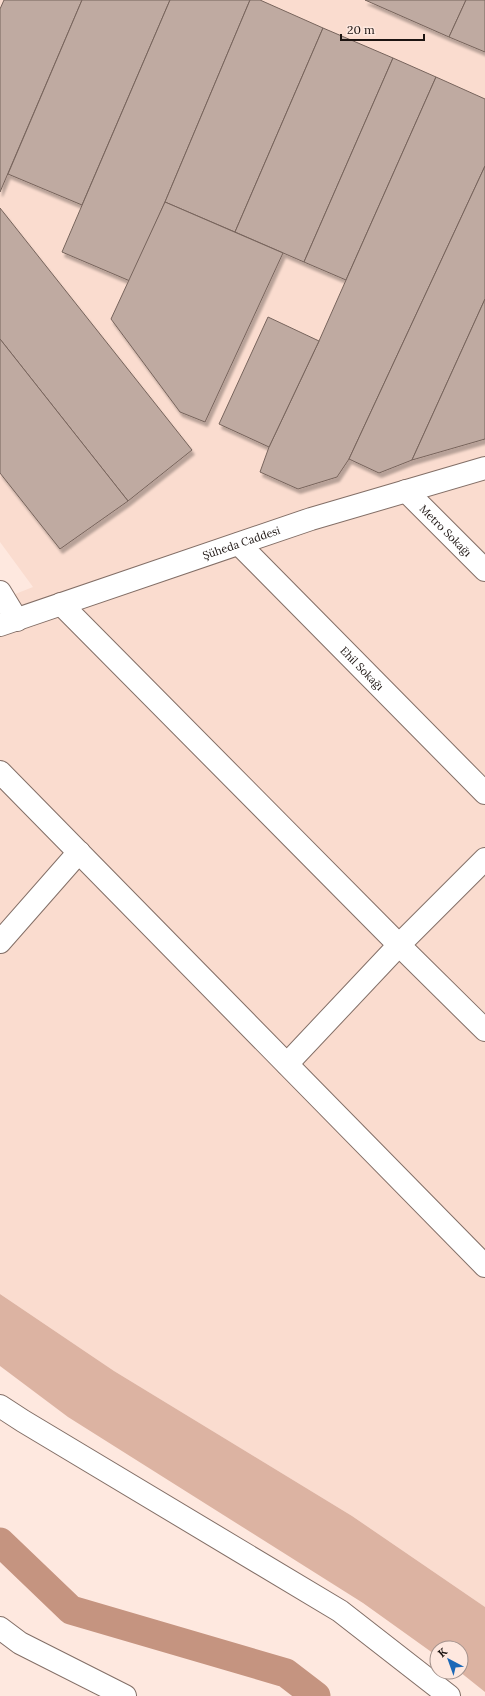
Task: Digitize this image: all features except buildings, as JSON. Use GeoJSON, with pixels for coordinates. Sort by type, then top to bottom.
{"type":"FeatureCollection","features":[{"type":"Feature","properties":{"kind":"street","name":"Şüheda Caddesi"},"geometry":{"type":"LineString","coordinates":[[8,622],[311,519],[485,468]]}},
{"type":"Feature","properties":{"kind":"street","name":"Metro Sokağı"},"geometry":{"type":"LineString","coordinates":[[406,491],[485,570]]}},
{"type":"Feature","properties":{"kind":"street","name":"Ehil Sokağı"},"geometry":{"type":"LineString","coordinates":[[240,544],[485,793]]}},
{"type":"Feature","properties":{"kind":"street"},"geometry":{"type":"LineString","coordinates":[[0,592],[8,622]]}},
{"type":"Feature","properties":{"kind":"street"},"geometry":{"type":"LineString","coordinates":[[61,604],[485,1030]]}},
{"type":"Feature","properties":{"kind":"street"},"geometry":{"type":"LineString","coordinates":[[0,772],[485,1266]]}},
{"type":"Feature","properties":{"kind":"street"},"geometry":{"type":"LineString","coordinates":[[0,942],[79,852]]}},
{"type":"Feature","properties":{"kind":"street"},"geometry":{"type":"LineString","coordinates":[[287,1064],[399,945],[485,859]]}},
{"type":"Feature","properties":{"kind":"street"},"geometry":{"type":"LineString","coordinates":[[0,1406],[340,1611],[449,1696]]}},
{"type":"Feature","properties":{"kind":"street"},"geometry":{"type":"LineString","coordinates":[[0,1628],[20,1643],[125,1696]]}},
{"type":"Feature","properties":{"kind":"shaded area"},"geometry":{"type":"Polygon","coordinates":[[[0,0],[485,0],[485,1607],[352,1516],[114,1371],[0,1294],[0,600],[33,587],[0,542],[0,0]]]}},
{"type":"Feature","properties":{"kind":"shaded area"},"geometry":{"type":"Polygon","coordinates":[[[0,1294],[114,1371],[352,1516],[485,1607],[485,1692],[469,1679],[469,1640],[429,1640],[429,1650],[363,1603],[68,1417],[0,1366],[0,1294]]]}},
{"type":"Feature","properties":{"kind":"waterway"},"geometry":{"type":"LineString","coordinates":[[0,1542],[71,1610],[286,1673],[316,1696]]}}]}
